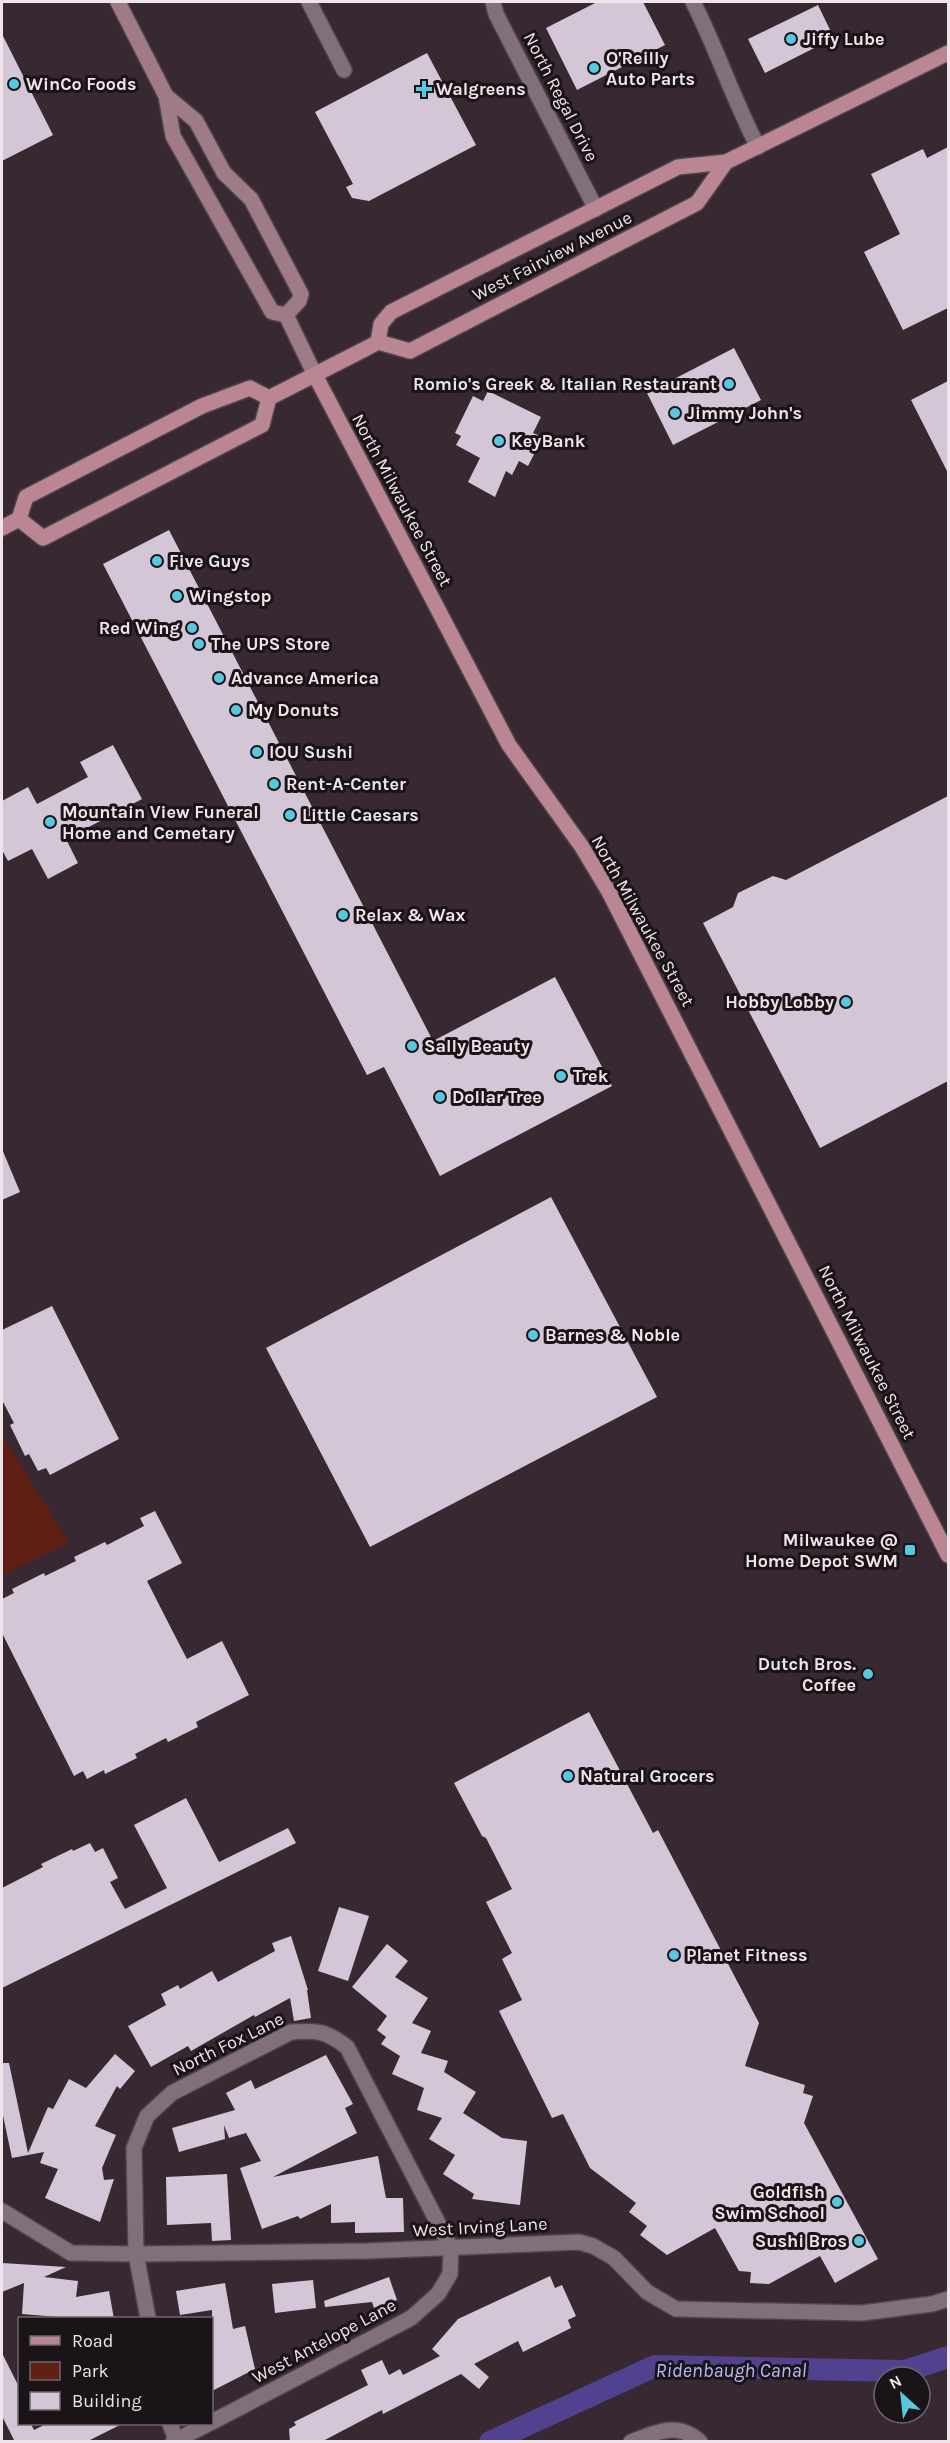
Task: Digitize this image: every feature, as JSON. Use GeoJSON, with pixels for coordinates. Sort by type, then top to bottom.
{"type":"FeatureCollection","features":[{"type":"Feature","properties":{"kind":"main road","name":"North Milwaukee Street"},"geometry":{"type":"LineString","coordinates":[[118,2],[166,96],[173,135],[272,312],[286,315]]}},
{"type":"Feature","properties":{"kind":"main road","name":"West Fairview Avenue"},"geometry":{"type":"LineString","coordinates":[[726,162],[697,203],[410,351],[378,342],[381,324],[392,312],[678,167],[726,162],[948,53]]}},
{"type":"Feature","properties":{"kind":"main road","name":"North Milwaukee Street"},"geometry":{"type":"LineString","coordinates":[[166,96],[196,121],[224,174],[251,199],[301,294],[286,315]]}},
{"type":"Feature","properties":{"kind":"main road","name":"North Milwaukee Street"},"geometry":{"type":"LineString","coordinates":[[286,315],[315,375],[510,746],[582,847],[609,892],[948,1555]]}},
{"type":"Feature","properties":{"kind":"main road"},"geometry":{"type":"LineString","coordinates":[[19,519],[43,538],[262,425],[269,399],[378,342]]}},
{"type":"Feature","properties":{"kind":"main road"},"geometry":{"type":"LineString","coordinates":[[2,528],[19,519],[26,497],[202,406],[250,388],[269,399]]}},
{"type":"Feature","properties":{"kind":"street"},"geometry":{"type":"LineString","coordinates":[[309,2],[344,70]]}},
{"type":"Feature","properties":{"kind":"street","name":"North Regal Drive"},"geometry":{"type":"LineString","coordinates":[[493,2],[496,14],[596,209]]}},
{"type":"Feature","properties":{"kind":"street"},"geometry":{"type":"LineString","coordinates":[[693,2],[706,28],[738,109],[758,147]]}},
{"type":"Feature","properties":{"kind":"street","name":"North Fox Lane"},"geometry":{"type":"LineString","coordinates":[[148,2317],[136,2254],[134,2148],[147,2116],[172,2093],[291,2032],[329,2033],[347,2047],[451,2248]]}},
{"type":"Feature","properties":{"kind":"street","name":"West Irving Lane"},"geometry":{"type":"LineString","coordinates":[[2,2211],[71,2253],[367,2251],[579,2242],[593,2246],[615,2258],[647,2292],[676,2309],[862,2313],[932,2304],[948,2299]]}},
{"type":"Feature","properties":{"kind":"street","name":"West Antelope Lane"},"geometry":{"type":"LineString","coordinates":[[213,2421],[411,2318],[438,2294],[450,2274],[451,2248]]}},
{"type":"Feature","properties":{"kind":"street"},"geometry":{"type":"LineString","coordinates":[[170,2425],[175,2441]]}},
{"type":"Feature","properties":{"kind":"street","name":"West Antelope Lane"},"geometry":{"type":"LineString","coordinates":[[175,2441],[206,2425]]}},
{"type":"Feature","properties":{"kind":"street"},"geometry":{"type":"LineString","coordinates":[[632,2442],[669,2429],[695,2437]]}},
{"type":"Feature","properties":{"kind":"green space"},"geometry":{"type":"Polygon","coordinates":[[[2,1435],[69,1543],[2,1575],[2,1435]]]}},
{"type":"Feature","properties":{"kind":"building","name":"O'Reilly Auto Parts"},"geometry":{"type":"Polygon","coordinates":[[[597,2],[643,2],[665,45],[577,90],[546,28],[597,2]]]}},
{"type":"Feature","properties":{"kind":"building","name":"Jiffy Lube"},"geometry":{"type":"Polygon","coordinates":[[[818,5],[834,38],[765,73],[748,39],[818,5]]]}},
{"type":"Feature","properties":{"kind":"building","name":"WinCo Foods"},"geometry":{"type":"Polygon","coordinates":[[[2,34],[53,135],[2,161],[2,34]]]}},
{"type":"Feature","properties":{"kind":"building","name":"Walgreens"},"geometry":{"type":"Polygon","coordinates":[[[427,53],[476,145],[369,201],[352,198],[346,187],[353,184],[315,112],[427,53]]]}},
{"type":"Feature","properties":{"kind":"building"},"geometry":{"type":"Polygon","coordinates":[[[948,147],[948,308],[903,330],[864,252],[900,234],[871,174],[923,149],[927,158],[948,147]]]}},
{"type":"Feature","properties":{"kind":"building"},"geometry":{"type":"Polygon","coordinates":[[[734,348],[761,400],[673,445],[647,393],[734,348]]]}},
{"type":"Feature","properties":{"kind":"building"},"geometry":{"type":"Polygon","coordinates":[[[948,381],[948,473],[911,400],[948,381]]]}},
{"type":"Feature","properties":{"kind":"building","name":"KeyBank"},"geometry":{"type":"Polygon","coordinates":[[[488,391],[541,417],[533,433],[543,437],[528,466],[519,461],[512,475],[506,471],[495,497],[468,482],[480,458],[456,445],[461,436],[455,433],[473,396],[483,401],[488,391]]]}},
{"type":"Feature","properties":{"kind":"building"},"geometry":{"type":"Polygon","coordinates":[[[169,530],[433,1041],[555,977],[612,1086],[440,1176],[384,1067],[367,1075],[103,564],[169,530]]]}},
{"type":"Feature","properties":{"kind":"building","name":"Mountain View Funeral Home and Cemetary"},"geometry":{"type":"Polygon","coordinates":[[[113,745],[142,799],[66,839],[78,863],[48,879],[32,849],[8,861],[2,850],[2,801],[28,787],[37,804],[88,777],[80,762],[113,745]]]}},
{"type":"Feature","properties":{"kind":"building","name":"Hobby Lobby"},"geometry":{"type":"Polygon","coordinates":[[[948,796],[948,1081],[820,1148],[703,923],[733,907],[738,893],[773,876],[786,880],[948,796]]]}},
{"type":"Feature","properties":{"kind":"building"},"geometry":{"type":"Polygon","coordinates":[[[2,1149],[20,1192],[2,1200],[2,1149]]]}},
{"type":"Feature","properties":{"kind":"building"},"geometry":{"type":"Polygon","coordinates":[[[551,1197],[657,1397],[370,1547],[266,1348],[551,1197]]]}},
{"type":"Feature","properties":{"kind":"building"},"geometry":{"type":"Polygon","coordinates":[[[52,1306],[119,1439],[50,1475],[46,1468],[38,1471],[29,1454],[25,1456],[10,1425],[14,1423],[2,1400],[2,1330],[52,1306]]]}},
{"type":"Feature","properties":{"kind":"building"},"geometry":{"type":"Polygon","coordinates":[[[155,1511],[182,1563],[147,1581],[174,1634],[187,1659],[222,1641],[249,1695],[196,1722],[198,1727],[168,1742],[166,1738],[135,1754],[137,1758],[105,1774],[104,1770],[87,1779],[83,1771],[74,1776],[2,1633],[2,1599],[14,1593],[12,1589],[44,1573],[45,1576],[76,1561],[74,1557],[105,1542],[107,1545],[144,1526],[140,1518],[155,1511]]]}},
{"type":"Feature","properties":{"kind":"building"},"geometry":{"type":"Polygon","coordinates":[[[589,1712],[653,1833],[658,1830],[759,2023],[745,2066],[805,2085],[803,2093],[813,2096],[804,2123],[878,2259],[835,2283],[820,2256],[769,2284],[750,2283],[751,2272],[739,2271],[715,2228],[667,2255],[640,2235],[647,2226],[629,2212],[636,2203],[590,2168],[563,2114],[552,2118],[499,2011],[522,2000],[502,1959],[512,1953],[486,1902],[512,1889],[454,1783],[589,1712]]]}},
{"type":"Feature","properties":{"kind":"building"},"geometry":{"type":"Polygon","coordinates":[[[186,1798],[219,1862],[288,1828],[296,1843],[2,1988],[2,1888],[43,1867],[41,1864],[90,1843],[95,1852],[103,1848],[118,1878],[110,1882],[125,1909],[167,1888],[134,1825],[186,1798]]]}},
{"type":"Feature","properties":{"kind":"building"},"geometry":{"type":"Polygon","coordinates":[[[339,1907],[369,1916],[348,1981],[318,1971],[339,1907]]]}},
{"type":"Feature","properties":{"kind":"building"},"geometry":{"type":"Polygon","coordinates":[[[291,1936],[308,1990],[311,2018],[294,2021],[290,1998],[255,2017],[254,2015],[191,2051],[188,2046],[151,2067],[128,2026],[166,2005],[161,1994],[178,1985],[180,1989],[212,1971],[218,1982],[275,1951],[272,1943],[291,1936]]]}},
{"type":"Feature","properties":{"kind":"building"},"geometry":{"type":"Polygon","coordinates":[[[387,1944],[408,1961],[395,1977],[428,1998],[412,2023],[431,2031],[421,2053],[448,2061],[444,2072],[476,2092],[463,2113],[502,2138],[527,2141],[520,2205],[472,2199],[474,2194],[443,2174],[455,2155],[429,2139],[442,2118],[417,2110],[424,2088],[392,2074],[400,2056],[381,2044],[386,2037],[377,2030],[387,2016],[352,1987],[387,1944]]]}},
{"type":"Feature","properties":{"kind":"building"},"geometry":{"type":"Polygon","coordinates":[[[115,2054],[135,2071],[120,2089],[117,2086],[95,2126],[116,2135],[102,2168],[104,2180],[114,2179],[100,2222],[45,2198],[58,2169],[40,2163],[44,2152],[12,2158],[2,2111],[2,2063],[9,2063],[28,2153],[48,2107],[53,2109],[69,2079],[86,2088],[115,2054]]]}},
{"type":"Feature","properties":{"kind":"building"},"geometry":{"type":"Polygon","coordinates":[[[326,2055],[353,2104],[345,2108],[357,2133],[273,2177],[378,2156],[386,2198],[403,2198],[404,2232],[355,2233],[355,2222],[331,2223],[331,2204],[300,2219],[298,2216],[262,2229],[240,2168],[261,2161],[246,2133],[229,2138],[224,2125],[225,2139],[179,2152],[172,2128],[235,2110],[226,2093],[251,2080],[255,2089],[326,2055]]]}},
{"type":"Feature","properties":{"kind":"building"},"geometry":{"type":"Polygon","coordinates":[[[227,2174],[231,2240],[212,2241],[211,2223],[167,2225],[166,2177],[227,2174]]]}},
{"type":"Feature","properties":{"kind":"building"},"geometry":{"type":"Polygon","coordinates":[[[2,2263],[66,2267],[44,2277],[78,2281],[76,2297],[109,2291],[114,2317],[58,2317],[22,2314],[24,2283],[2,2292],[2,2263]]]}},
{"type":"Feature","properties":{"kind":"building"},"geometry":{"type":"Polygon","coordinates":[[[550,2276],[555,2288],[562,2285],[576,2316],[568,2320],[571,2328],[523,2352],[518,2341],[474,2364],[489,2377],[479,2389],[461,2374],[383,2414],[382,2410],[321,2442],[290,2442],[289,2429],[296,2425],[294,2422],[368,2385],[361,2370],[382,2360],[389,2375],[400,2369],[403,2375],[440,2356],[432,2349],[458,2319],[550,2276]]]}},
{"type":"Feature","properties":{"kind":"building"},"geometry":{"type":"Polygon","coordinates":[[[389,2277],[397,2300],[374,2308],[372,2302],[325,2307],[324,2301],[389,2277]]]}},
{"type":"Feature","properties":{"kind":"building"},"geometry":{"type":"Polygon","coordinates":[[[313,2280],[316,2308],[275,2313],[272,2284],[313,2280]]]}},
{"type":"Feature","properties":{"kind":"building"},"geometry":{"type":"Polygon","coordinates":[[[225,2283],[233,2329],[245,2326],[255,2369],[213,2390],[212,2310],[180,2315],[176,2291],[225,2283]]]}},
{"type":"Feature","properties":{"kind":"building"},"geometry":{"type":"Polygon","coordinates":[[[2,2353],[18,2385],[18,2425],[32,2425],[34,2430],[44,2425],[120,2425],[86,2442],[12,2442],[14,2440],[2,2416],[2,2353]]]}},
{"type":"Feature","properties":{"kind":"waterway","name":"Ridenbaugh Canal"},"geometry":{"type":"LineString","coordinates":[[490,2442],[655,2366],[905,2371],[948,2357]]}},
{"type":"Feature","properties":{"kind":"place","name":"Jiffy Lube"},"geometry":{"type":"Point","coordinates":[791,39]}},
{"type":"Feature","properties":{"kind":"place","name":"O'Reilly Auto Parts"},"geometry":{"type":"Point","coordinates":[594,68]}},
{"type":"Feature","properties":{"kind":"place","name":"WinCo Foods"},"geometry":{"type":"Point","coordinates":[14,84]}},
{"type":"Feature","properties":{"kind":"place","name":"Walgreens"},"geometry":{"type":"Point","coordinates":[424,89]}},
{"type":"Feature","properties":{"kind":"place","name":"Romio's Greek & Italian Restaurant"},"geometry":{"type":"Point","coordinates":[729,384]}},
{"type":"Feature","properties":{"kind":"place","name":"Jimmy John's"},"geometry":{"type":"Point","coordinates":[675,413]}},
{"type":"Feature","properties":{"kind":"place","name":"KeyBank"},"geometry":{"type":"Point","coordinates":[499,441]}},
{"type":"Feature","properties":{"kind":"place","name":"Five Guys"},"geometry":{"type":"Point","coordinates":[157,561]}},
{"type":"Feature","properties":{"kind":"place","name":"Wingstop"},"geometry":{"type":"Point","coordinates":[177,596]}},
{"type":"Feature","properties":{"kind":"place","name":"Red Wing"},"geometry":{"type":"Point","coordinates":[192,628]}},
{"type":"Feature","properties":{"kind":"place","name":"The UPS Store"},"geometry":{"type":"Point","coordinates":[199,644]}},
{"type":"Feature","properties":{"kind":"place","name":"Advance America"},"geometry":{"type":"Point","coordinates":[219,678]}},
{"type":"Feature","properties":{"kind":"place","name":"My Donuts"},"geometry":{"type":"Point","coordinates":[236,710]}},
{"type":"Feature","properties":{"kind":"place","name":"IOU Sushi"},"geometry":{"type":"Point","coordinates":[257,752]}},
{"type":"Feature","properties":{"kind":"place","name":"Rent-A-Center"},"geometry":{"type":"Point","coordinates":[274,784]}},
{"type":"Feature","properties":{"kind":"place","name":"Little Caesars"},"geometry":{"type":"Point","coordinates":[290,815]}},
{"type":"Feature","properties":{"kind":"place","name":"Mountain View Funeral Home and Cemetary"},"geometry":{"type":"Point","coordinates":[50,822]}},
{"type":"Feature","properties":{"kind":"place","name":"Relax & Wax"},"geometry":{"type":"Point","coordinates":[343,915]}},
{"type":"Feature","properties":{"kind":"place","name":"Hobby Lobby"},"geometry":{"type":"Point","coordinates":[846,1002]}},
{"type":"Feature","properties":{"kind":"place","name":"Sally Beauty"},"geometry":{"type":"Point","coordinates":[412,1046]}},
{"type":"Feature","properties":{"kind":"place","name":"Trek"},"geometry":{"type":"Point","coordinates":[561,1076]}},
{"type":"Feature","properties":{"kind":"place","name":"Dollar Tree"},"geometry":{"type":"Point","coordinates":[440,1097]}},
{"type":"Feature","properties":{"kind":"place","name":"Barnes & Noble"},"geometry":{"type":"Point","coordinates":[533,1335]}},
{"type":"Feature","properties":{"kind":"place","name":"Milwaukee @ Home Depot SWM"},"geometry":{"type":"Point","coordinates":[910,1550]}},
{"type":"Feature","properties":{"kind":"place","name":"Dutch Bros. Coffee"},"geometry":{"type":"Point","coordinates":[868,1674]}},
{"type":"Feature","properties":{"kind":"place","name":"Natural Grocers"},"geometry":{"type":"Point","coordinates":[568,1776]}},
{"type":"Feature","properties":{"kind":"place","name":"Planet Fitness"},"geometry":{"type":"Point","coordinates":[674,1955]}},
{"type":"Feature","properties":{"kind":"place","name":"Goldfish Swim School"},"geometry":{"type":"Point","coordinates":[837,2202]}},
{"type":"Feature","properties":{"kind":"place","name":"Sushi Bros"},"geometry":{"type":"Point","coordinates":[859,2241]}}]}
